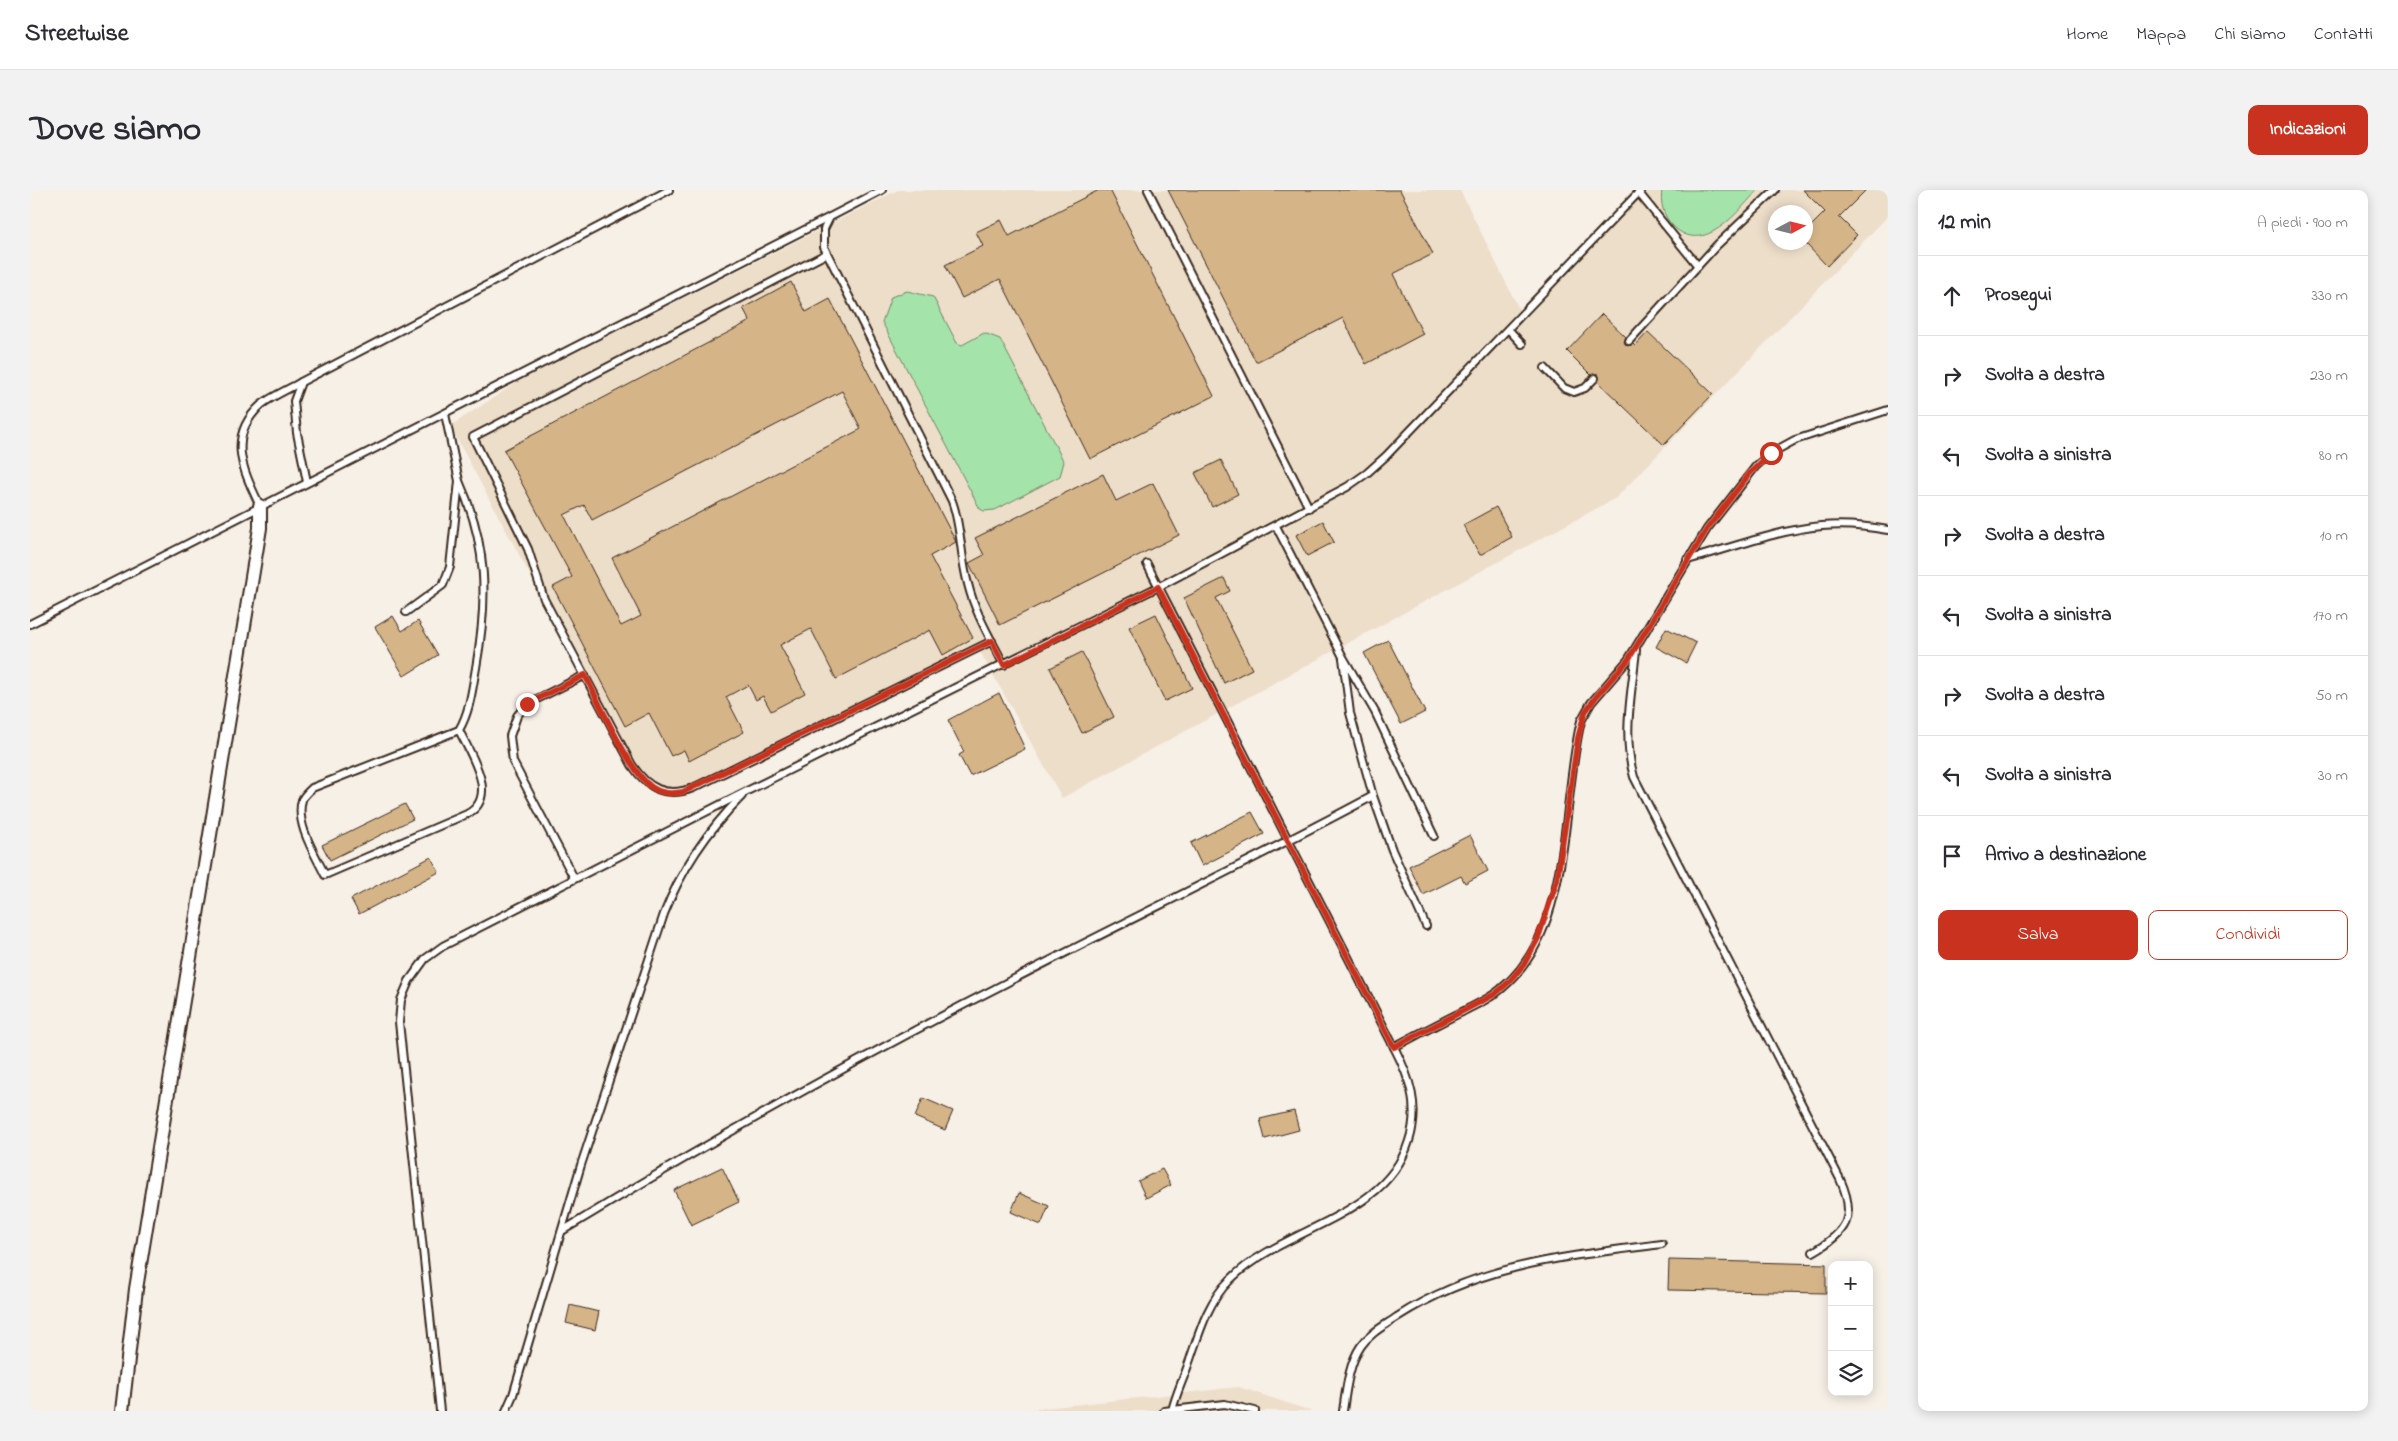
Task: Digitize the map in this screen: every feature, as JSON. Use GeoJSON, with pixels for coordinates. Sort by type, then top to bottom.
{"type":"FeatureCollection","features":[{"type":"Feature","properties":{"kind":"street"},"geometry":{"type":"LineString","coordinates":[[122,1411],[136,1289],[260,528],[260,506]]}},
{"type":"Feature","properties":{"kind":"lane"},"geometry":{"type":"LineString","coordinates":[[260,506],[245,475],[239,450],[245,424],[262,405],[301,382],[669,190]]}},
{"type":"Feature","properties":{"kind":"lane"},"geometry":{"type":"LineString","coordinates":[[30,624],[882,190]]}},
{"type":"Feature","properties":{"kind":"lane"},"geometry":{"type":"LineString","coordinates":[[1148,190],[1308,508]]}},
{"type":"Feature","properties":{"kind":"lane"},"geometry":{"type":"LineString","coordinates":[[1629,341],[1698,266],[1775,190]]}},
{"type":"Feature","properties":{"kind":"lane"},"geometry":{"type":"LineString","coordinates":[[440,1411],[399,1028],[402,1000],[408,981],[437,949],[574,878],[700,817],[747,791],[1158,587],[1276,526],[1368,473],[1509,330],[1640,191],[1698,266]]}},
{"type":"Feature","properties":{"kind":"lane"},"geometry":{"type":"LineString","coordinates":[[830,217],[823,235],[826,254],[952,501],[959,522],[968,586],[978,614],[1004,665]]}},
{"type":"Feature","properties":{"kind":"lane"},"geometry":{"type":"LineString","coordinates":[[826,254],[473,437],[525,543],[544,599],[638,774],[660,792],[675,793],[693,788],[992,641]]}},
{"type":"Feature","properties":{"kind":"lane"},"geometry":{"type":"LineString","coordinates":[[1509,330],[1522,344]]}},
{"type":"Feature","properties":{"kind":"lane"},"geometry":{"type":"LineString","coordinates":[[1545,368],[1564,388],[1574,392],[1584,388],[1595,378]]}},
{"type":"Feature","properties":{"kind":"lane"},"geometry":{"type":"LineString","coordinates":[[301,382],[294,401],[296,433],[307,482]]}},
{"type":"Feature","properties":{"kind":"lane"},"geometry":{"type":"LineString","coordinates":[[1394,1047],[1495,994],[1519,972],[1530,956],[1548,912],[1557,880],[1582,721],[1591,702],[1620,670],[1636,648],[1707,529],[1750,473],[1771,453],[1795,440],[1888,410]]}},
{"type":"Feature","properties":{"kind":"lane"},"geometry":{"type":"LineString","coordinates":[[445,414],[458,481],[476,526],[481,551],[484,589],[483,624],[465,720],[459,730],[312,788],[302,798],[301,815],[306,833],[325,875],[467,814],[479,806],[483,795],[480,777],[459,730]]}},
{"type":"Feature","properties":{"kind":"lane"},"geometry":{"type":"LineString","coordinates":[[406,612],[443,585],[448,576],[452,554],[458,481]]}},
{"type":"Feature","properties":{"kind":"lane"},"geometry":{"type":"LineString","coordinates":[[1687,560],[1789,532],[1820,526],[1851,525],[1888,530]]}},
{"type":"Feature","properties":{"kind":"lane"},"geometry":{"type":"LineString","coordinates":[[1276,526],[1343,656],[1376,712],[1434,836]]}},
{"type":"Feature","properties":{"kind":"lane"},"geometry":{"type":"LineString","coordinates":[[1147,564],[1394,1047],[1411,1083],[1413,1102],[1410,1136],[1396,1169],[1384,1184],[1369,1196],[1258,1258],[1226,1283],[1206,1316],[1172,1411]]}},
{"type":"Feature","properties":{"kind":"lane"},"geometry":{"type":"LineString","coordinates":[[1636,648],[1627,735],[1628,752],[1634,777],[1840,1179],[1848,1200],[1848,1218],[1839,1234],[1813,1252]]}},
{"type":"Feature","properties":{"kind":"lane"},"geometry":{"type":"LineString","coordinates":[[1343,656],[1350,714],[1373,796],[1392,850],[1426,926]]}},
{"type":"Feature","properties":{"kind":"lane"},"geometry":{"type":"LineString","coordinates":[[574,878],[513,762],[510,736],[517,716],[527,704],[585,675]]}},
{"type":"Feature","properties":{"kind":"lane"},"geometry":{"type":"LineString","coordinates":[[506,1411],[513,1395],[581,1165],[669,901],[704,840],[724,814],[747,791]]}},
{"type":"Feature","properties":{"kind":"lane"},"geometry":{"type":"LineString","coordinates":[[562,1231],[688,1155],[1004,983],[1288,841],[1373,796]]}},
{"type":"Feature","properties":{"kind":"lane"},"geometry":{"type":"LineString","coordinates":[[1343,1411],[1352,1367],[1363,1344],[1378,1330],[1421,1303],[1486,1276],[1528,1263],[1662,1244]]}},
{"type":"Feature","properties":{"kind":"lane"},"geometry":{"type":"LineString","coordinates":[[1164,1411],[1225,1404],[1255,1411]]}},
{"type":"Feature","properties":{"kind":"shaded area"},"geometry":{"type":"Polygon","coordinates":[[[898,190],[1460,190],[1522,315],[1641,190],[1888,190],[1888,216],[1616,498],[1062,798],[978,648],[693,788],[660,792],[632,765],[450,426],[519,381],[898,190]]]}},
{"type":"Feature","properties":{"kind":"shaded area"},"geometry":{"type":"Polygon","coordinates":[[[1239,1387],[1311,1411],[1016,1411],[1239,1387]]]}},
{"type":"Feature","properties":{"kind":"green space"},"geometry":{"type":"Polygon","coordinates":[[[1662,190],[1758,190],[1720,228],[1708,234],[1697,236],[1685,234],[1673,226],[1663,209],[1661,200],[1662,190]]]}},
{"type":"Feature","properties":{"kind":"green space"},"geometry":{"type":"Polygon","coordinates":[[[907,291],[933,297],[957,343],[962,345],[984,333],[1000,339],[1064,462],[1060,476],[995,510],[984,511],[980,509],[882,322],[891,297],[907,291]]]}},
{"type":"Feature","properties":{"kind":"building"},"geometry":{"type":"Polygon","coordinates":[[[1099,190],[1110,190],[1214,396],[1090,459],[1000,279],[962,298],[945,265],[983,246],[976,232],[1001,220],[1009,236],[1099,190]]]}},
{"type":"Feature","properties":{"kind":"building"},"geometry":{"type":"Polygon","coordinates":[[[1168,190],[1400,190],[1433,254],[1393,274],[1423,334],[1366,364],[1343,318],[1256,362],[1168,190]]]}},
{"type":"Feature","properties":{"kind":"building"},"geometry":{"type":"Polygon","coordinates":[[[1803,190],[1866,190],[1839,217],[1857,235],[1827,266],[1812,250],[1813,224],[1825,212],[1803,190]]]}},
{"type":"Feature","properties":{"kind":"building"},"geometry":{"type":"Polygon","coordinates":[[[791,282],[806,312],[830,299],[956,542],[930,556],[973,638],[943,655],[930,630],[836,679],[811,629],[780,645],[805,693],[771,711],[763,696],[756,700],[748,685],[726,697],[744,732],[689,761],[684,750],[671,756],[649,713],[625,726],[553,587],[572,577],[504,450],[750,321],[743,308],[791,282]],[[842,391],[592,520],[584,505],[564,515],[621,626],[641,616],[612,558],[861,429],[842,391]]]}},
{"type":"Feature","properties":{"kind":"building"},"geometry":{"type":"Polygon","coordinates":[[[1602,314],[1626,337],[1624,342],[1627,346],[1633,344],[1635,346],[1648,332],[1713,394],[1664,445],[1598,382],[1598,374],[1591,375],[1567,351],[1602,314]]]}},
{"type":"Feature","properties":{"kind":"building"},"geometry":{"type":"Polygon","coordinates":[[[1221,460],[1238,494],[1212,507],[1195,473],[1221,460]]]}},
{"type":"Feature","properties":{"kind":"building"},"geometry":{"type":"Polygon","coordinates":[[[1103,474],[1116,501],[1153,483],[1179,535],[1000,625],[969,563],[984,555],[975,538],[1103,474]]]}},
{"type":"Feature","properties":{"kind":"building"},"geometry":{"type":"Polygon","coordinates":[[[1496,507],[1512,537],[1480,555],[1463,525],[1496,507]]]}},
{"type":"Feature","properties":{"kind":"building"},"geometry":{"type":"Polygon","coordinates":[[[1323,521],[1334,542],[1307,556],[1296,535],[1323,521]]]}},
{"type":"Feature","properties":{"kind":"building"},"geometry":{"type":"Polygon","coordinates":[[[1224,578],[1230,591],[1216,598],[1252,669],[1224,683],[1184,598],[1224,578]]]}},
{"type":"Feature","properties":{"kind":"building"},"geometry":{"type":"Polygon","coordinates":[[[1156,614],[1192,688],[1165,701],[1129,627],[1156,614]]]}},
{"type":"Feature","properties":{"kind":"building"},"geometry":{"type":"Polygon","coordinates":[[[393,616],[402,631],[418,621],[438,655],[404,676],[375,627],[393,616]]]}},
{"type":"Feature","properties":{"kind":"building"},"geometry":{"type":"Polygon","coordinates":[[[1666,628],[1696,643],[1686,663],[1656,647],[1666,628]]]}},
{"type":"Feature","properties":{"kind":"building"},"geometry":{"type":"Polygon","coordinates":[[[1388,640],[1425,712],[1401,724],[1364,653],[1388,640]]]}},
{"type":"Feature","properties":{"kind":"building"},"geometry":{"type":"Polygon","coordinates":[[[1082,652],[1114,717],[1082,733],[1050,668],[1082,652]]]}},
{"type":"Feature","properties":{"kind":"building"},"geometry":{"type":"Polygon","coordinates":[[[999,693],[1025,749],[970,776],[959,755],[964,752],[948,720],[999,693]]]}},
{"type":"Feature","properties":{"kind":"building"},"geometry":{"type":"Polygon","coordinates":[[[405,804],[413,819],[330,860],[322,845],[405,804]]]}},
{"type":"Feature","properties":{"kind":"building"},"geometry":{"type":"Polygon","coordinates":[[[1252,812],[1264,834],[1202,866],[1191,843],[1252,812]]]}},
{"type":"Feature","properties":{"kind":"building"},"geometry":{"type":"Polygon","coordinates":[[[1470,835],[1488,871],[1465,883],[1461,876],[1423,895],[1409,866],[1470,835]]]}},
{"type":"Feature","properties":{"kind":"building"},"geometry":{"type":"Polygon","coordinates":[[[431,857],[439,872],[359,914],[351,899],[431,857]]]}},
{"type":"Feature","properties":{"kind":"building"},"geometry":{"type":"Polygon","coordinates":[[[923,1098],[953,1111],[945,1130],[915,1117],[923,1098]]]}},
{"type":"Feature","properties":{"kind":"building"},"geometry":{"type":"Polygon","coordinates":[[[1294,1111],[1299,1130],[1265,1139],[1260,1119],[1294,1111]]]}},
{"type":"Feature","properties":{"kind":"building"},"geometry":{"type":"Polygon","coordinates":[[[722,1167],[739,1202],[691,1225],[674,1190],[722,1167]]]}},
{"type":"Feature","properties":{"kind":"building"},"geometry":{"type":"Polygon","coordinates":[[[1162,1169],[1171,1185],[1146,1198],[1138,1181],[1162,1169]]]}},
{"type":"Feature","properties":{"kind":"building"},"geometry":{"type":"Polygon","coordinates":[[[1019,1193],[1049,1206],[1041,1225],[1011,1212],[1019,1193]]]}},
{"type":"Feature","properties":{"kind":"building"},"geometry":{"type":"Polygon","coordinates":[[[1669,1260],[1826,1264],[1826,1293],[1668,1290],[1669,1260]]]}},
{"type":"Feature","properties":{"kind":"building"},"geometry":{"type":"Polygon","coordinates":[[[570,1305],[599,1312],[595,1330],[566,1323],[570,1305]]]}},
{"type":"Feature","properties":{"kind":"route"},"geometry":{"type":"LineString","coordinates":[[527,704],[534,698],[585,675],[632,766],[643,781],[660,792],[683,792],[992,641],[1004,665],[1158,587],[1394,1047],[1495,994],[1519,972],[1530,956],[1551,904],[1557,880],[1564,846],[1578,738],[1585,712],[1591,702],[1628,660],[1642,639],[1693,549],[1707,529],[1750,473],[1771,453]]}}]}
